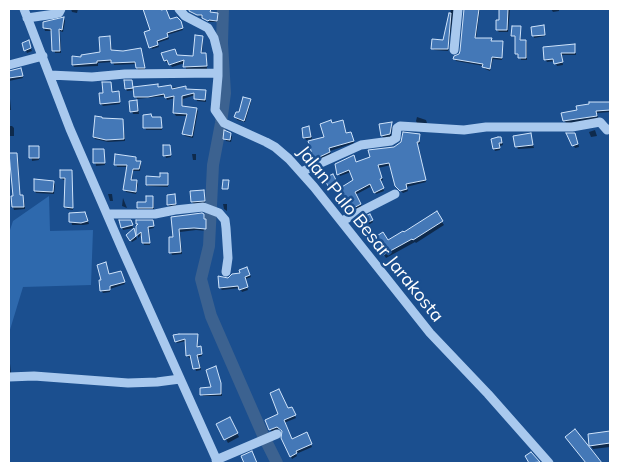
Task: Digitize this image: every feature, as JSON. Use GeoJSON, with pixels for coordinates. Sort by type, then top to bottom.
{"type":"FeatureCollection","features":[{"type":"Feature","properties":{"kind":"street"},"geometry":{"type":"LineString","coordinates":[[24,9],[35,59],[50,75],[70,129],[217,462],[275,435]]}},
{"type":"Feature","properties":{"kind":"street"},"geometry":{"type":"LineString","coordinates":[[27,18],[57,14],[61,9]]}},
{"type":"Feature","properties":{"kind":"street","name":"Jalan Pulo Besar Jarakosta"},"geometry":{"type":"LineString","coordinates":[[179,9],[185,16],[208,28],[211,32],[216,45],[218,73],[215,108],[224,123],[275,147],[301,172],[430,333],[488,394],[549,463]]}},
{"type":"Feature","properties":{"kind":"street"},"geometry":{"type":"LineString","coordinates":[[454,50],[458,9]]}},
{"type":"Feature","properties":{"kind":"street"},"geometry":{"type":"LineString","coordinates":[[9,65],[35,59]]}},
{"type":"Feature","properties":{"kind":"street"},"geometry":{"type":"LineString","coordinates":[[50,75],[92,77],[125,74],[218,73]]}},
{"type":"Feature","properties":{"kind":"street"},"geometry":{"type":"LineString","coordinates":[[301,172],[361,146],[391,141],[396,138],[397,128],[400,126],[464,130],[486,127],[572,127],[600,122],[607,130],[610,129]]}},
{"type":"Feature","properties":{"kind":"street"},"geometry":{"type":"LineString","coordinates":[[342,221],[395,194]]}},
{"type":"Feature","properties":{"kind":"street"},"geometry":{"type":"LineString","coordinates":[[107,214],[155,214],[175,210],[208,208],[219,213],[225,220],[226,228],[228,258],[226,272]]}},
{"type":"Feature","properties":{"kind":"street"},"geometry":{"type":"LineString","coordinates":[[9,377],[34,376],[128,383],[180,379]]}},
{"type":"Feature","properties":{"kind":"shaded area"},"geometry":{"type":"Polygon","coordinates":[[[49,196],[50,231],[93,230],[91,285],[23,287],[9,333],[9,233],[13,221],[49,196]]]}},
{"type":"Feature","properties":{"kind":"building"},"geometry":{"type":"Polygon","coordinates":[[[143,9],[166,9],[170,19],[177,17],[181,21],[183,28],[167,33],[168,37],[157,41],[158,45],[149,48],[144,32],[150,30],[143,9]]]}},
{"type":"Feature","properties":{"kind":"building"},"geometry":{"type":"Polygon","coordinates":[[[189,9],[211,9],[210,12],[218,13],[217,21],[208,21],[202,18],[202,15],[197,15],[189,11],[189,9]]]}},
{"type":"Feature","properties":{"kind":"building"},"geometry":{"type":"Polygon","coordinates":[[[464,9],[479,9],[475,38],[492,38],[491,41],[503,41],[502,58],[492,57],[490,69],[482,67],[483,64],[453,59],[460,51],[464,9]]]}},
{"type":"Feature","properties":{"kind":"building"},"geometry":{"type":"Polygon","coordinates":[[[499,9],[508,9],[507,30],[496,30],[496,20],[499,20],[499,9]]]}},
{"type":"Feature","properties":{"kind":"building"},"geometry":{"type":"Polygon","coordinates":[[[449,13],[451,13],[448,49],[431,49],[432,39],[443,40],[449,13]]]}},
{"type":"Feature","properties":{"kind":"building"},"geometry":{"type":"Polygon","coordinates":[[[64,17],[62,30],[59,29],[60,51],[52,51],[51,29],[43,28],[43,22],[64,17]]]}},
{"type":"Feature","properties":{"kind":"building"},"geometry":{"type":"Polygon","coordinates":[[[544,25],[545,35],[532,36],[531,27],[544,25]]]}},
{"type":"Feature","properties":{"kind":"building"},"geometry":{"type":"Polygon","coordinates":[[[512,26],[521,26],[520,40],[526,40],[526,58],[518,58],[518,54],[515,54],[515,36],[511,36],[512,26]]]}},
{"type":"Feature","properties":{"kind":"building"},"geometry":{"type":"Polygon","coordinates":[[[195,35],[203,36],[201,53],[206,53],[207,66],[183,67],[184,60],[169,65],[167,60],[164,61],[161,53],[175,49],[177,55],[193,56],[195,35]]]}},
{"type":"Feature","properties":{"kind":"building"},"geometry":{"type":"Polygon","coordinates":[[[110,36],[111,50],[123,51],[141,48],[145,68],[136,68],[135,62],[111,63],[111,60],[72,65],[72,56],[81,57],[81,55],[100,52],[99,37],[110,36]]]}},
{"type":"Feature","properties":{"kind":"building"},"geometry":{"type":"Polygon","coordinates":[[[29,40],[31,48],[24,51],[22,43],[29,40]]]}},
{"type":"Feature","properties":{"kind":"building"},"geometry":{"type":"Polygon","coordinates":[[[575,44],[575,53],[561,53],[563,62],[554,64],[553,59],[544,60],[543,47],[575,44]]]}},
{"type":"Feature","properties":{"kind":"building"},"geometry":{"type":"Polygon","coordinates":[[[21,68],[23,76],[9,78],[9,71],[21,68]]]}},
{"type":"Feature","properties":{"kind":"building"},"geometry":{"type":"Polygon","coordinates":[[[124,80],[132,80],[133,88],[125,89],[124,80]]]}},
{"type":"Feature","properties":{"kind":"building"},"geometry":{"type":"Polygon","coordinates":[[[102,82],[111,82],[112,92],[119,91],[120,102],[100,104],[99,93],[103,93],[102,82]]]}},
{"type":"Feature","properties":{"kind":"building"},"geometry":{"type":"Polygon","coordinates":[[[158,84],[158,87],[171,85],[172,89],[186,86],[186,89],[206,90],[205,100],[194,99],[194,93],[182,96],[182,106],[197,108],[192,136],[182,134],[187,114],[173,113],[174,96],[165,98],[164,94],[134,97],[133,87],[158,84]]]}},
{"type":"Feature","properties":{"kind":"building"},"geometry":{"type":"Polygon","coordinates":[[[243,97],[251,99],[244,121],[234,117],[236,112],[239,112],[243,97]]]}},
{"type":"Feature","properties":{"kind":"building"},"geometry":{"type":"Polygon","coordinates":[[[137,100],[138,111],[130,112],[129,101],[137,100]]]}},
{"type":"Feature","properties":{"kind":"building"},"geometry":{"type":"Polygon","coordinates":[[[589,102],[610,102],[610,110],[596,111],[597,116],[563,121],[561,113],[577,110],[576,106],[589,104],[589,102]]]}},
{"type":"Feature","properties":{"kind":"building"},"geometry":{"type":"Polygon","coordinates":[[[151,114],[152,117],[161,117],[162,128],[143,128],[143,115],[151,114]]]}},
{"type":"Feature","properties":{"kind":"building"},"geometry":{"type":"Polygon","coordinates":[[[95,116],[123,119],[124,139],[106,140],[93,137],[95,116]]]}},
{"type":"Feature","properties":{"kind":"building"},"geometry":{"type":"Polygon","coordinates":[[[331,120],[332,123],[343,120],[346,133],[351,132],[354,141],[329,148],[330,152],[311,161],[309,156],[312,154],[308,141],[324,137],[320,124],[331,120]]]}},
{"type":"Feature","properties":{"kind":"building"},"geometry":{"type":"Polygon","coordinates":[[[392,122],[390,134],[381,136],[379,124],[392,122]]]}},
{"type":"Feature","properties":{"kind":"building"},"geometry":{"type":"Polygon","coordinates":[[[309,126],[311,137],[303,138],[302,128],[309,126]]]}},
{"type":"Feature","properties":{"kind":"building"},"geometry":{"type":"Polygon","coordinates":[[[224,130],[231,133],[230,140],[223,139],[224,130]]]}},
{"type":"Feature","properties":{"kind":"building"},"geometry":{"type":"Polygon","coordinates":[[[403,132],[420,134],[419,142],[417,142],[426,180],[406,184],[407,189],[400,191],[395,186],[389,163],[378,165],[382,178],[380,179],[384,188],[374,193],[370,184],[355,192],[361,204],[348,211],[337,190],[353,180],[349,170],[337,175],[335,164],[354,155],[356,162],[370,157],[368,150],[394,147],[401,142],[403,132]]]}},
{"type":"Feature","properties":{"kind":"building"},"geometry":{"type":"Polygon","coordinates":[[[531,133],[533,145],[515,147],[513,136],[531,133]]]}},
{"type":"Feature","properties":{"kind":"building"},"geometry":{"type":"Polygon","coordinates":[[[566,133],[575,133],[578,144],[572,146],[566,133]]]}},
{"type":"Feature","properties":{"kind":"building"},"geometry":{"type":"Polygon","coordinates":[[[501,137],[502,143],[499,143],[500,148],[493,149],[491,139],[501,137]]]}},
{"type":"Feature","properties":{"kind":"building"},"geometry":{"type":"Polygon","coordinates":[[[163,145],[170,145],[171,155],[163,156],[163,145]]]}},
{"type":"Feature","properties":{"kind":"building"},"geometry":{"type":"Polygon","coordinates":[[[29,146],[39,146],[39,158],[29,158],[29,146]]]}},
{"type":"Feature","properties":{"kind":"building"},"geometry":{"type":"Polygon","coordinates":[[[93,149],[104,149],[105,163],[93,163],[93,149]]]}},
{"type":"Feature","properties":{"kind":"building"},"geometry":{"type":"Polygon","coordinates":[[[9,153],[17,153],[20,195],[23,195],[24,207],[12,207],[11,196],[13,196],[9,153]]]}},
{"type":"Feature","properties":{"kind":"building"},"geometry":{"type":"Polygon","coordinates":[[[115,154],[136,157],[136,161],[141,161],[139,169],[133,169],[131,180],[137,180],[136,192],[123,190],[127,165],[114,165],[115,154]]]}},
{"type":"Feature","properties":{"kind":"building"},"geometry":{"type":"Polygon","coordinates":[[[60,170],[72,170],[73,208],[64,207],[65,178],[60,178],[60,170]]]}},
{"type":"Feature","properties":{"kind":"building"},"geometry":{"type":"Polygon","coordinates":[[[160,173],[168,173],[168,185],[146,185],[146,176],[160,177],[160,173]]]}},
{"type":"Feature","properties":{"kind":"building"},"geometry":{"type":"Polygon","coordinates":[[[333,174],[338,184],[329,188],[324,178],[333,174]]]}},
{"type":"Feature","properties":{"kind":"building"},"geometry":{"type":"Polygon","coordinates":[[[34,179],[54,181],[53,192],[34,191],[34,179]]]}},
{"type":"Feature","properties":{"kind":"building"},"geometry":{"type":"Polygon","coordinates":[[[223,180],[229,180],[228,189],[222,189],[223,180]]]}},
{"type":"Feature","properties":{"kind":"building"},"geometry":{"type":"Polygon","coordinates":[[[204,190],[205,201],[191,202],[190,191],[204,190]]]}},
{"type":"Feature","properties":{"kind":"building"},"geometry":{"type":"Polygon","coordinates":[[[175,194],[176,204],[167,205],[167,195],[175,194]]]}},
{"type":"Feature","properties":{"kind":"building"},"geometry":{"type":"Polygon","coordinates":[[[146,196],[153,196],[153,208],[137,208],[137,202],[146,202],[146,196]]]}},
{"type":"Feature","properties":{"kind":"building"},"geometry":{"type":"Polygon","coordinates":[[[437,211],[443,221],[413,240],[383,255],[372,239],[383,232],[388,240],[437,211]]]}},
{"type":"Feature","properties":{"kind":"building"},"geometry":{"type":"Polygon","coordinates":[[[85,212],[88,221],[81,223],[69,222],[69,213],[85,212]]]}},
{"type":"Feature","properties":{"kind":"building"},"geometry":{"type":"Polygon","coordinates":[[[204,214],[204,219],[206,219],[206,229],[179,229],[181,252],[169,253],[169,237],[173,237],[171,217],[204,214]]]}},
{"type":"Feature","properties":{"kind":"building"},"geometry":{"type":"Polygon","coordinates":[[[370,214],[373,220],[364,224],[361,218],[370,214]]]}},
{"type":"Feature","properties":{"kind":"building"},"geometry":{"type":"Polygon","coordinates":[[[119,220],[131,220],[133,225],[121,228],[119,220]]]}},
{"type":"Feature","properties":{"kind":"building"},"geometry":{"type":"Polygon","coordinates":[[[136,220],[153,220],[154,226],[148,227],[150,243],[142,243],[141,232],[130,241],[126,235],[134,228],[136,236],[136,226],[138,224],[136,224],[136,220]]]}},
{"type":"Feature","properties":{"kind":"building"},"geometry":{"type":"Polygon","coordinates":[[[106,262],[109,274],[121,271],[125,282],[110,286],[110,290],[100,291],[99,280],[101,280],[97,265],[106,262]]]}},
{"type":"Feature","properties":{"kind":"building"},"geometry":{"type":"Polygon","coordinates":[[[247,267],[250,275],[245,277],[248,287],[239,290],[238,286],[219,288],[218,276],[228,278],[232,274],[240,273],[239,270],[247,267]]]}},
{"type":"Feature","properties":{"kind":"building"},"geometry":{"type":"Polygon","coordinates":[[[198,334],[197,347],[201,346],[202,354],[197,355],[200,368],[193,369],[190,355],[186,356],[185,339],[175,342],[173,335],[198,334]]]}},
{"type":"Feature","properties":{"kind":"building"},"geometry":{"type":"Polygon","coordinates":[[[216,366],[221,383],[221,394],[200,395],[200,388],[211,387],[206,370],[216,366]]]}},
{"type":"Feature","properties":{"kind":"building"},"geometry":{"type":"Polygon","coordinates":[[[279,389],[288,408],[292,407],[296,415],[284,420],[292,439],[307,432],[312,444],[296,451],[297,453],[290,457],[281,438],[282,431],[277,427],[269,430],[265,420],[278,414],[270,393],[279,389]]]}},
{"type":"Feature","properties":{"kind":"building"},"geometry":{"type":"Polygon","coordinates":[[[230,417],[238,433],[224,440],[216,424],[230,417]]]}},
{"type":"Feature","properties":{"kind":"building"},"geometry":{"type":"Polygon","coordinates":[[[575,429],[602,463],[586,463],[565,437],[575,429]]]}},
{"type":"Feature","properties":{"kind":"building"},"geometry":{"type":"Polygon","coordinates":[[[610,431],[610,443],[589,446],[588,434],[610,431]]]}},
{"type":"Feature","properties":{"kind":"building"},"geometry":{"type":"Polygon","coordinates":[[[252,451],[257,463],[244,463],[241,456],[252,451]]]}},
{"type":"Feature","properties":{"kind":"building"},"geometry":{"type":"Polygon","coordinates":[[[531,452],[540,462],[529,463],[525,456],[531,452]]]}},
{"type":"Feature","properties":{"kind":"waterway"},"geometry":{"type":"LineString","coordinates":[[223,9],[222,43],[225,93],[213,165],[209,246],[201,279],[211,316],[277,463]]}}]}
